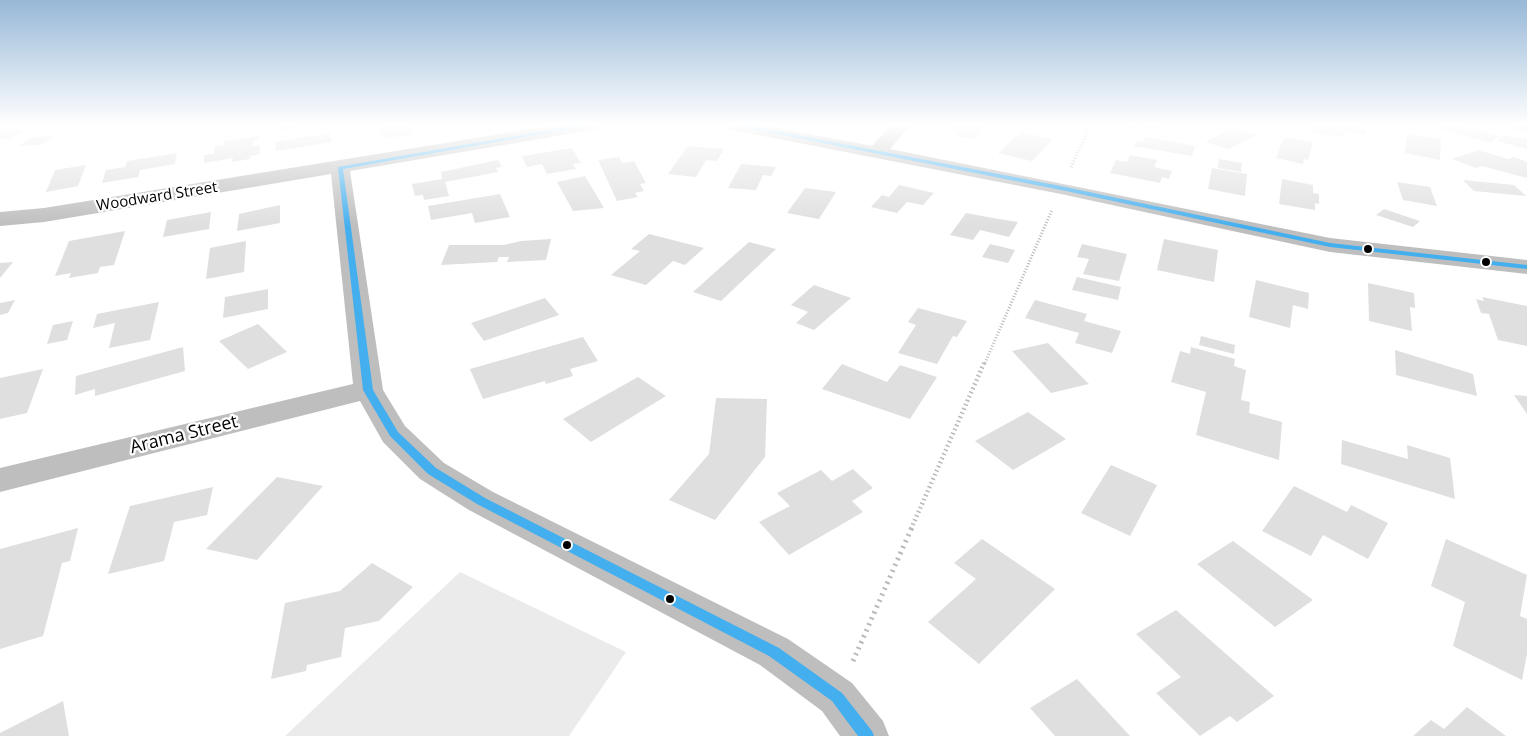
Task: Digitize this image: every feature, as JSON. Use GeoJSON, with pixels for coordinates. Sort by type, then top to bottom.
{"type":"FeatureCollection","features":[{"type":"Feature","properties":{"kind":"street","name":"Woodward Street"},"geometry":{"type":"LineString","coordinates":[[0,219],[44,215],[397,158]]}},
{"type":"Feature","properties":{"kind":"street"},"geometry":{"type":"LineString","coordinates":[[909,158],[1330,245],[1527,267]]}},
{"type":"Feature","properties":{"kind":"street"},"geometry":{"type":"LineString","coordinates":[[340,168],[368,390],[394,434],[432,471],[482,501],[774,652],[837,697],[867,736]]}},
{"type":"Feature","properties":{"kind":"street","name":"Arama Street"},"geometry":{"type":"LineString","coordinates":[[0,480],[368,390]]}},
{"type":"Feature","properties":{"kind":"path"},"geometry":{"type":"LineString","coordinates":[[837,697],[1075,158]]}},
{"type":"Feature","properties":{"kind":"shaded area"},"geometry":{"type":"Polygon","coordinates":[[[460,572],[626,652],[569,736],[285,736],[460,572]]]}},
{"type":"Feature","properties":{"kind":"building"},"geometry":{"type":"Polygon","coordinates":[[[176,158],[175,164],[140,170],[138,177],[102,183],[106,170],[125,167],[127,161],[176,158]]]}},
{"type":"Feature","properties":{"kind":"building"},"geometry":{"type":"Polygon","coordinates":[[[204,158],[231,158],[204,163],[204,158]]]}},
{"type":"Feature","properties":{"kind":"building"},"geometry":{"type":"Polygon","coordinates":[[[233,158],[250,158],[250,159],[232,162],[233,158]]]}},
{"type":"Feature","properties":{"kind":"building"},"geometry":{"type":"Polygon","coordinates":[[[523,158],[578,158],[581,163],[573,164],[576,169],[547,174],[542,164],[527,167],[523,158]]]}},
{"type":"Feature","properties":{"kind":"building"},"geometry":{"type":"Polygon","coordinates":[[[620,158],[622,163],[634,161],[646,183],[640,184],[644,191],[635,193],[638,197],[617,201],[598,160],[620,158]]]}},
{"type":"Feature","properties":{"kind":"building"},"geometry":{"type":"Polygon","coordinates":[[[679,158],[719,158],[717,161],[706,160],[696,177],[668,174],[679,158]]]}},
{"type":"Feature","properties":{"kind":"building"},"geometry":{"type":"Polygon","coordinates":[[[1129,158],[1157,160],[1154,167],[1172,171],[1169,179],[1162,177],[1160,183],[1110,173],[1116,160],[1127,162],[1129,158]]]}},
{"type":"Feature","properties":{"kind":"building"},"geometry":{"type":"Polygon","coordinates":[[[1278,158],[1308,158],[1304,159],[1303,164],[1278,158]]]}},
{"type":"Feature","properties":{"kind":"building"},"geometry":{"type":"Polygon","coordinates":[[[1518,158],[1527,162],[1527,178],[1482,166],[1476,168],[1452,159],[1518,158]]]}},
{"type":"Feature","properties":{"kind":"building"},"geometry":{"type":"Polygon","coordinates":[[[1219,159],[1242,163],[1241,172],[1218,168],[1219,159]]]}},
{"type":"Feature","properties":{"kind":"building"},"geometry":{"type":"Polygon","coordinates":[[[498,160],[502,167],[496,168],[498,172],[445,182],[449,196],[424,200],[423,195],[415,196],[412,184],[442,179],[441,172],[498,160]]]}},
{"type":"Feature","properties":{"kind":"building"},"geometry":{"type":"Polygon","coordinates":[[[741,164],[776,167],[771,176],[763,175],[756,190],[728,188],[741,164]]]}},
{"type":"Feature","properties":{"kind":"building"},"geometry":{"type":"Polygon","coordinates":[[[86,165],[78,186],[46,192],[55,170],[86,165]]]}},
{"type":"Feature","properties":{"kind":"building"},"geometry":{"type":"Polygon","coordinates":[[[1212,168],[1247,174],[1245,196],[1208,189],[1212,168]]]}},
{"type":"Feature","properties":{"kind":"building"},"geometry":{"type":"Polygon","coordinates":[[[585,176],[604,208],[573,211],[557,182],[585,176]]]}},
{"type":"Feature","properties":{"kind":"building"},"geometry":{"type":"Polygon","coordinates":[[[1282,179],[1313,185],[1313,193],[1319,194],[1319,204],[1315,203],[1315,210],[1279,204],[1282,179]]]}},
{"type":"Feature","properties":{"kind":"building"},"geometry":{"type":"Polygon","coordinates":[[[1463,180],[1514,185],[1526,196],[1474,191],[1463,180]]]}},
{"type":"Feature","properties":{"kind":"building"},"geometry":{"type":"Polygon","coordinates":[[[1397,182],[1430,187],[1437,206],[1403,200],[1397,182]]]}},
{"type":"Feature","properties":{"kind":"building"},"geometry":{"type":"Polygon","coordinates":[[[899,185],[934,193],[923,205],[907,202],[897,213],[871,207],[882,195],[889,197],[899,185]]]}},
{"type":"Feature","properties":{"kind":"building"},"geometry":{"type":"Polygon","coordinates":[[[805,188],[836,192],[819,219],[787,213],[805,188]]]}},
{"type":"Feature","properties":{"kind":"building"},"geometry":{"type":"Polygon","coordinates":[[[500,194],[510,217],[475,223],[472,213],[431,220],[428,206],[500,194]]]}},
{"type":"Feature","properties":{"kind":"building"},"geometry":{"type":"Polygon","coordinates":[[[280,205],[280,223],[237,231],[239,214],[280,205]]]}},
{"type":"Feature","properties":{"kind":"building"},"geometry":{"type":"Polygon","coordinates":[[[1384,209],[1420,221],[1413,227],[1376,215],[1384,209]]]}},
{"type":"Feature","properties":{"kind":"building"},"geometry":{"type":"Polygon","coordinates":[[[211,212],[209,229],[163,237],[167,220],[211,212]]]}},
{"type":"Feature","properties":{"kind":"building"},"geometry":{"type":"Polygon","coordinates":[[[966,213],[1018,222],[1009,237],[980,230],[973,240],[950,235],[966,213]]]}},
{"type":"Feature","properties":{"kind":"building"},"geometry":{"type":"Polygon","coordinates":[[[125,231],[114,265],[100,267],[98,273],[69,278],[71,273],[55,276],[69,241],[125,231]]]}},
{"type":"Feature","properties":{"kind":"building"},"geometry":{"type":"Polygon","coordinates":[[[649,234],[704,248],[685,265],[673,261],[646,285],[611,275],[640,251],[631,249],[649,234]]]}},
{"type":"Feature","properties":{"kind":"building"},"geometry":{"type":"Polygon","coordinates":[[[551,239],[546,260],[507,262],[509,257],[499,257],[497,262],[441,265],[449,245],[504,245],[521,241],[551,239]]]}},
{"type":"Feature","properties":{"kind":"building"},"geometry":{"type":"Polygon","coordinates":[[[1164,239],[1218,250],[1214,282],[1157,270],[1164,239]]]}},
{"type":"Feature","properties":{"kind":"building"},"geometry":{"type":"Polygon","coordinates":[[[246,241],[244,272],[206,279],[210,248],[246,241]]]}},
{"type":"Feature","properties":{"kind":"building"},"geometry":{"type":"Polygon","coordinates":[[[749,242],[776,249],[721,301],[693,292],[749,242]]]}},
{"type":"Feature","properties":{"kind":"building"},"geometry":{"type":"Polygon","coordinates":[[[990,244],[1015,250],[1008,263],[982,257],[990,244]]]}},
{"type":"Feature","properties":{"kind":"building"},"geometry":{"type":"Polygon","coordinates":[[[1082,244],[1127,254],[1119,281],[1083,274],[1089,259],[1077,257],[1082,244]]]}},
{"type":"Feature","properties":{"kind":"building"},"geometry":{"type":"Polygon","coordinates":[[[13,262],[0,278],[0,263],[13,262]]]}},
{"type":"Feature","properties":{"kind":"building"},"geometry":{"type":"Polygon","coordinates":[[[1077,277],[1121,287],[1118,300],[1072,290],[1077,277]]]}},
{"type":"Feature","properties":{"kind":"building"},"geometry":{"type":"Polygon","coordinates":[[[1256,280],[1309,293],[1308,309],[1293,305],[1290,328],[1249,317],[1256,280]]]}},
{"type":"Feature","properties":{"kind":"building"},"geometry":{"type":"Polygon","coordinates":[[[1368,283],[1414,293],[1415,308],[1410,307],[1412,331],[1369,321],[1368,283]]]}},
{"type":"Feature","properties":{"kind":"building"},"geometry":{"type":"Polygon","coordinates":[[[814,285],[851,298],[814,330],[796,323],[808,312],[791,305],[814,285]]]}},
{"type":"Feature","properties":{"kind":"building"},"geometry":{"type":"Polygon","coordinates":[[[268,289],[268,309],[223,318],[225,297],[268,289]]]}},
{"type":"Feature","properties":{"kind":"building"},"geometry":{"type":"Polygon","coordinates":[[[1482,297],[1527,306],[1527,346],[1498,340],[1489,314],[1481,313],[1476,299],[1484,301],[1482,297]]]}},
{"type":"Feature","properties":{"kind":"building"},"geometry":{"type":"Polygon","coordinates":[[[545,298],[559,315],[484,341],[471,323],[545,298]]]}},
{"type":"Feature","properties":{"kind":"building"},"geometry":{"type":"Polygon","coordinates":[[[15,300],[8,313],[0,315],[0,303],[15,300]]]}},
{"type":"Feature","properties":{"kind":"building"},"geometry":{"type":"Polygon","coordinates":[[[1035,300],[1087,314],[1084,321],[1121,331],[1112,353],[1075,343],[1079,333],[1025,318],[1035,300]]]}},
{"type":"Feature","properties":{"kind":"building"},"geometry":{"type":"Polygon","coordinates":[[[159,302],[150,340],[109,348],[115,323],[93,328],[97,314],[159,302]]]}},
{"type":"Feature","properties":{"kind":"building"},"geometry":{"type":"Polygon","coordinates":[[[918,308],[967,321],[957,337],[953,336],[937,364],[898,353],[916,325],[908,322],[918,308]]]}},
{"type":"Feature","properties":{"kind":"building"},"geometry":{"type":"Polygon","coordinates":[[[73,321],[67,340],[47,344],[53,325],[73,321]]]}},
{"type":"Feature","properties":{"kind":"building"},"geometry":{"type":"Polygon","coordinates":[[[258,324],[287,352],[248,369],[219,341],[258,324]]]}},
{"type":"Feature","properties":{"kind":"building"},"geometry":{"type":"Polygon","coordinates":[[[1201,336],[1235,345],[1234,354],[1199,345],[1201,336]]]}},
{"type":"Feature","properties":{"kind":"building"},"geometry":{"type":"Polygon","coordinates":[[[583,337],[598,361],[570,369],[573,376],[546,384],[545,381],[483,399],[470,369],[583,337]]]}},
{"type":"Feature","properties":{"kind":"building"},"geometry":{"type":"Polygon","coordinates":[[[1048,343],[1089,384],[1051,393],[1012,351],[1048,343]]]}},
{"type":"Feature","properties":{"kind":"building"},"geometry":{"type":"Polygon","coordinates":[[[183,347],[185,371],[95,396],[95,389],[75,395],[76,376],[183,347]]]}},
{"type":"Feature","properties":{"kind":"building"},"geometry":{"type":"Polygon","coordinates":[[[1191,347],[1235,359],[1234,366],[1246,370],[1241,400],[1250,402],[1249,413],[1282,422],[1279,460],[1196,435],[1206,392],[1171,382],[1180,351],[1190,354],[1191,347]]]}},
{"type":"Feature","properties":{"kind":"building"},"geometry":{"type":"Polygon","coordinates":[[[1395,350],[1473,374],[1477,396],[1396,375],[1395,350]]]}},
{"type":"Feature","properties":{"kind":"building"},"geometry":{"type":"Polygon","coordinates":[[[842,364],[887,382],[900,365],[937,377],[910,419],[822,389],[842,364]]]}},
{"type":"Feature","properties":{"kind":"building"},"geometry":{"type":"Polygon","coordinates":[[[43,369],[27,413],[0,419],[0,378],[43,369]]]}},
{"type":"Feature","properties":{"kind":"building"},"geometry":{"type":"Polygon","coordinates":[[[638,377],[666,396],[591,442],[563,419],[638,377]]]}},
{"type":"Feature","properties":{"kind":"building"},"geometry":{"type":"Polygon","coordinates":[[[1514,395],[1527,396],[1527,414],[1514,395]]]}},
{"type":"Feature","properties":{"kind":"building"},"geometry":{"type":"Polygon","coordinates":[[[716,398],[767,399],[765,457],[715,520],[669,500],[709,454],[716,398]]]}},
{"type":"Feature","properties":{"kind":"building"},"geometry":{"type":"Polygon","coordinates":[[[1028,412],[1066,439],[1013,470],[975,441],[1028,412]]]}},
{"type":"Feature","properties":{"kind":"building"},"geometry":{"type":"Polygon","coordinates":[[[1342,440],[1408,459],[1407,445],[1450,458],[1455,499],[1341,464],[1342,440]]]}},
{"type":"Feature","properties":{"kind":"building"},"geometry":{"type":"Polygon","coordinates":[[[1111,465],[1157,485],[1130,536],[1081,513],[1111,465]]]}},
{"type":"Feature","properties":{"kind":"building"},"geometry":{"type":"Polygon","coordinates":[[[853,469],[873,488],[852,501],[863,512],[789,555],[759,522],[790,506],[777,493],[821,470],[832,481],[853,469]]]}},
{"type":"Feature","properties":{"kind":"building"},"geometry":{"type":"Polygon","coordinates":[[[277,477],[323,486],[257,560],[206,549],[277,477]]]}},
{"type":"Feature","properties":{"kind":"building"},"geometry":{"type":"Polygon","coordinates":[[[1294,486],[1347,512],[1351,505],[1388,523],[1368,559],[1323,535],[1311,556],[1262,531],[1294,486]]]}},
{"type":"Feature","properties":{"kind":"building"},"geometry":{"type":"Polygon","coordinates":[[[213,487],[207,515],[174,522],[164,561],[108,574],[130,506],[213,487]]]}},
{"type":"Feature","properties":{"kind":"building"},"geometry":{"type":"Polygon","coordinates":[[[78,528],[70,561],[62,563],[43,636],[0,649],[0,549],[78,528]]]}},
{"type":"Feature","properties":{"kind":"building"},"geometry":{"type":"Polygon","coordinates":[[[982,539],[1055,589],[979,664],[928,622],[976,579],[954,563],[982,539]]]}},
{"type":"Feature","properties":{"kind":"building"},"geometry":{"type":"Polygon","coordinates":[[[1446,539],[1527,575],[1520,616],[1527,619],[1527,654],[1522,680],[1453,646],[1465,602],[1431,586],[1446,539]]]}},
{"type":"Feature","properties":{"kind":"building"},"geometry":{"type":"Polygon","coordinates":[[[1233,541],[1313,600],[1275,627],[1197,564],[1233,541]]]}},
{"type":"Feature","properties":{"kind":"building"},"geometry":{"type":"Polygon","coordinates":[[[372,563],[413,587],[379,621],[345,628],[341,657],[307,665],[306,671],[271,679],[285,603],[340,591],[372,563]]]}},
{"type":"Feature","properties":{"kind":"building"},"geometry":{"type":"Polygon","coordinates":[[[1176,610],[1274,696],[1237,722],[1230,716],[1200,736],[1156,693],[1181,677],[1136,634],[1176,610]]]}},
{"type":"Feature","properties":{"kind":"building"},"geometry":{"type":"Polygon","coordinates":[[[1077,679],[1130,736],[1055,736],[1030,708],[1077,679]]]}},
{"type":"Feature","properties":{"kind":"building"},"geometry":{"type":"Polygon","coordinates":[[[63,701],[69,736],[0,736],[0,733],[63,701]]]}},
{"type":"Feature","properties":{"kind":"building"},"geometry":{"type":"Polygon","coordinates":[[[1467,707],[1506,736],[1413,736],[1431,720],[1444,729],[1467,707]]]}},
{"type":"Feature","properties":{"kind":"transit line"},"geometry":{"type":"LineString","coordinates":[[396,158],[340,168],[368,390],[394,434],[432,471],[481,501],[774,652],[837,697],[867,736]]}},
{"type":"Feature","properties":{"kind":"transit line"},"geometry":{"type":"LineString","coordinates":[[907,158],[1061,188],[1330,245],[1527,267]]}}]}
